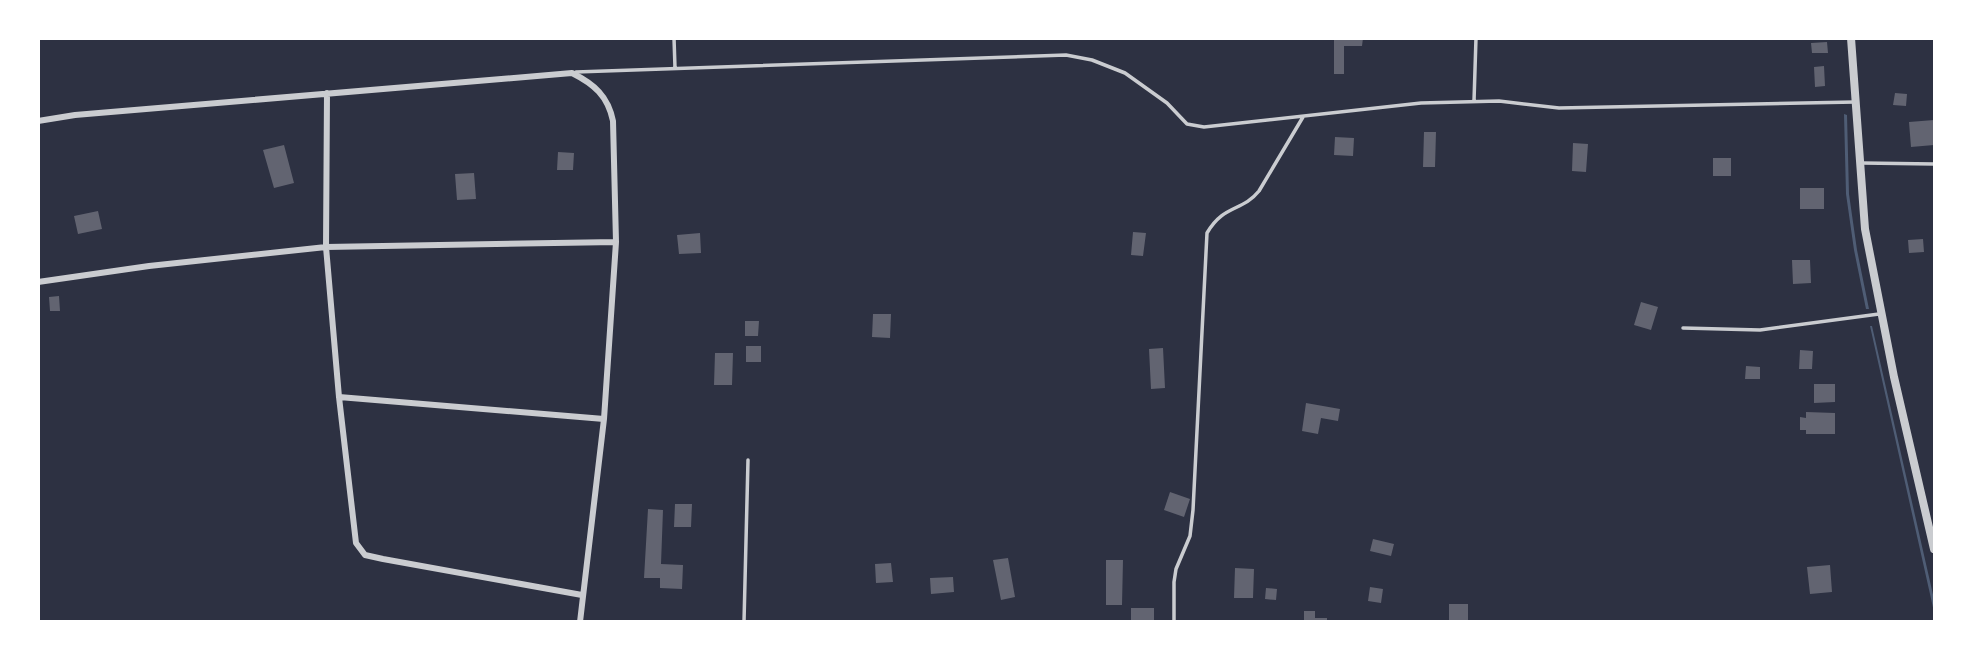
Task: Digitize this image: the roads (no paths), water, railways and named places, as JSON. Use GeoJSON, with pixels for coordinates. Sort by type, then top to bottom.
{"type":"FeatureCollection","features":[{"type":"Feature","properties":{"kind":"street"},"geometry":{"type":"LineString","coordinates":[[1851,38],[1865,229],[1934,549]]}},
{"type":"Feature","properties":{"kind":"street"},"geometry":{"type":"LineString","coordinates":[[38,121],[75,114],[572,73],[587,80],[610,105],[616,243],[604,419],[580,621]]}},
{"type":"Feature","properties":{"kind":"street"},"geometry":{"type":"LineString","coordinates":[[327,93],[326,247],[339,397],[356,543],[365,555],[582,595]]}},
{"type":"Feature","properties":{"kind":"street"},"geometry":{"type":"LineString","coordinates":[[38,282],[149,266],[326,247],[616,243]]}},
{"type":"Feature","properties":{"kind":"street"},"geometry":{"type":"LineString","coordinates":[[339,397],[604,419]]}},
{"type":"Feature","properties":{"kind":"lane"},"geometry":{"type":"LineString","coordinates":[[674,38],[675,69]]}},
{"type":"Feature","properties":{"kind":"lane"},"geometry":{"type":"LineString","coordinates":[[1474,101],[1476,38]]}},
{"type":"Feature","properties":{"kind":"lane"},"geometry":{"type":"LineString","coordinates":[[572,73],[1066,55],[1092,60],[1125,73],[1167,103],[1187,124],[1205,127],[1421,103],[1519,101],[1559,108],[1855,102]]}},
{"type":"Feature","properties":{"kind":"lane"},"geometry":{"type":"LineString","coordinates":[[1174,621],[1176,569],[1190,536],[1193,510],[1207,233],[1215,219],[1233,207],[1251,201],[1303,116]]}},
{"type":"Feature","properties":{"kind":"lane"},"geometry":{"type":"LineString","coordinates":[[1860,163],[1934,164]]}},
{"type":"Feature","properties":{"kind":"lane"},"geometry":{"type":"LineString","coordinates":[[1683,328],[1760,330],[1881,313]]}},
{"type":"Feature","properties":{"kind":"lane"},"geometry":{"type":"LineString","coordinates":[[744,621],[748,460]]}},
{"type":"Feature","properties":{"kind":"water"},"geometry":{"type":"Polygon","coordinates":[[[1844,114],[1847,115],[1849,194],[1869,309],[1866,309],[1854,250],[1846,194],[1844,114]]]}},
{"type":"Feature","properties":{"kind":"water"},"geometry":{"type":"Polygon","coordinates":[[[1870,326],[1934,599],[1934,612],[1870,326]]]}}]}
